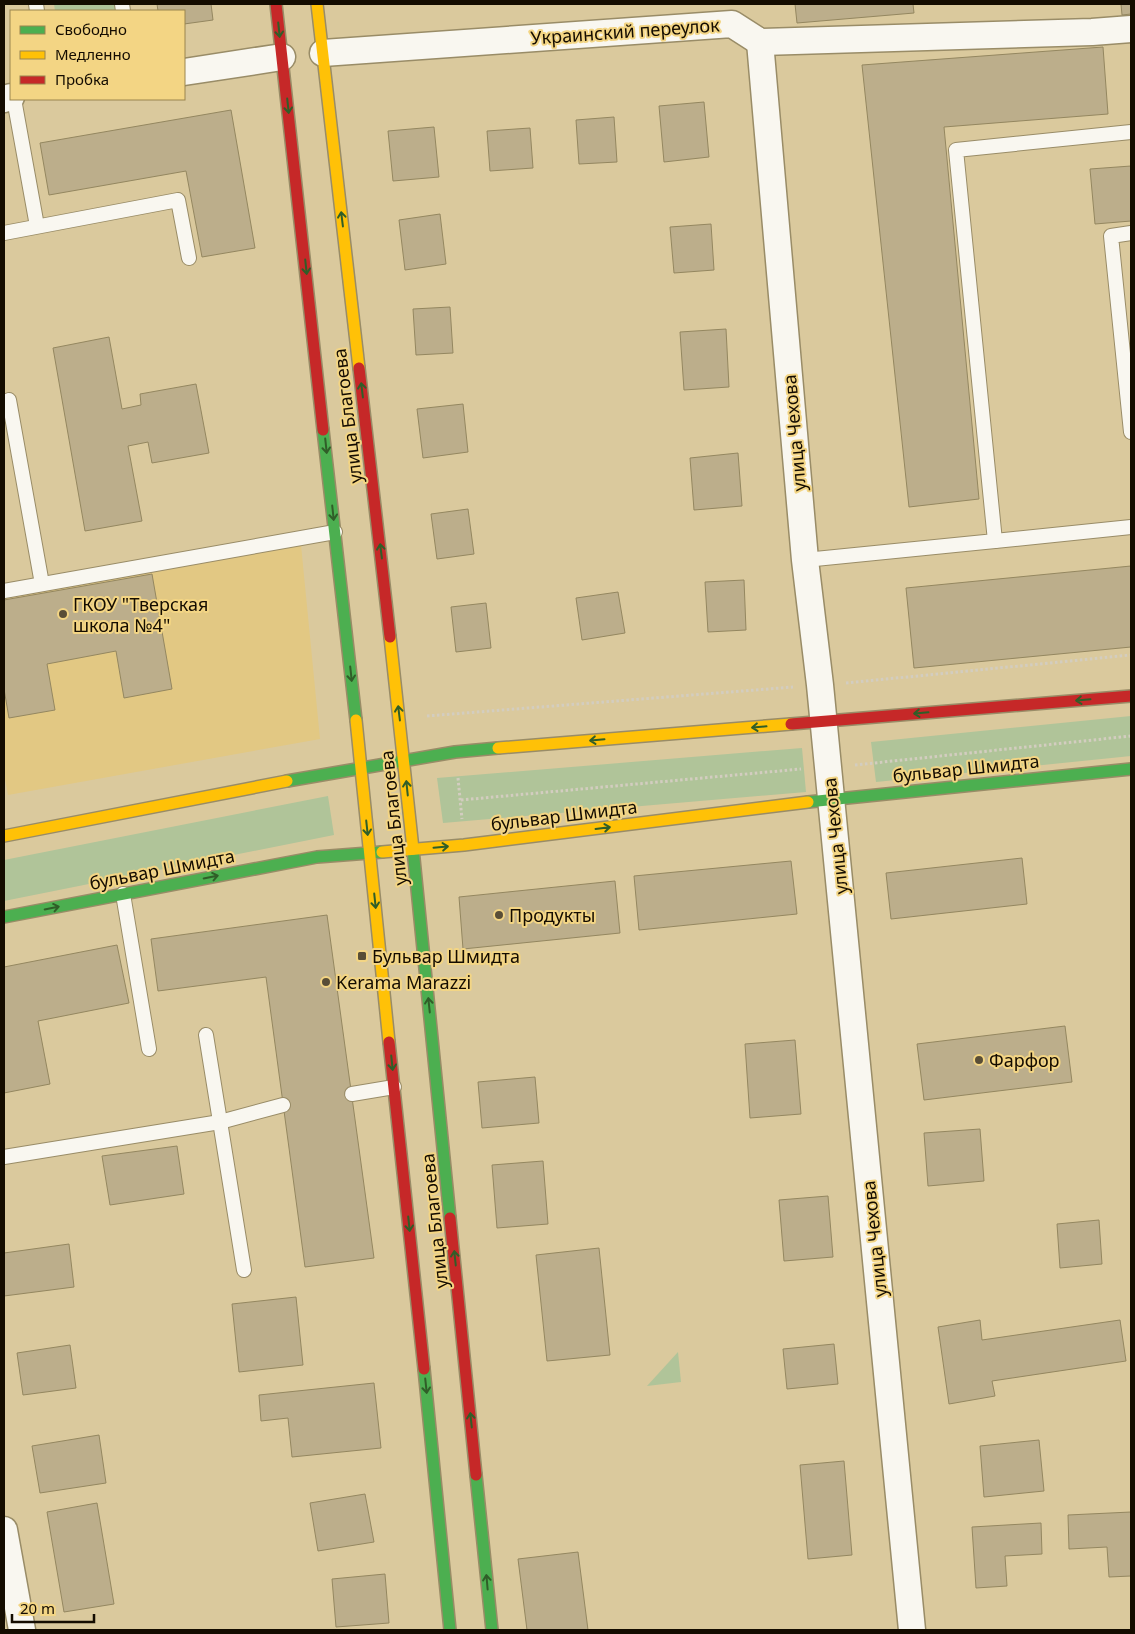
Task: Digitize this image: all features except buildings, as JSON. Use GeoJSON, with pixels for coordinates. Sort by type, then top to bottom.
{"type":"FeatureCollection","features":[{"type":"Feature","properties":{"kind":"main road","name":"улица Благоева"},"geometry":{"type":"LineString","coordinates":[[276,4],[361,768],[450,1630]]}},
{"type":"Feature","properties":{"kind":"main road","name":"улица Благоева"},"geometry":{"type":"LineString","coordinates":[[318,4],[404,761],[492,1630]]}},
{"type":"Feature","properties":{"kind":"main road"},"geometry":{"type":"LineString","coordinates":[[4,836],[361,768],[456,752],[1131,696]]}},
{"type":"Feature","properties":{"kind":"main road","name":"бульвар Шмидта"},"geometry":{"type":"LineString","coordinates":[[4,917],[317,858],[473,844],[831,799],[1131,769]]}},
{"type":"Feature","properties":{"kind":"street","name":"Украинский переулок"},"geometry":{"type":"LineString","coordinates":[[323,53],[732,24],[760,42]]}},
{"type":"Feature","properties":{"kind":"street"},"geometry":{"type":"LineString","coordinates":[[760,42],[1131,29]]}},
{"type":"Feature","properties":{"kind":"street","name":"улица Чехова"},"geometry":{"type":"LineString","coordinates":[[760,42],[805,560],[824,721],[912,1630]]}},
{"type":"Feature","properties":{"kind":"street"},"geometry":{"type":"LineString","coordinates":[[185,72],[282,57]]}},
{"type":"Feature","properties":{"kind":"street"},"geometry":{"type":"LineString","coordinates":[[4,1530],[22,1630]]}},
{"type":"Feature","properties":{"kind":"lane"},"geometry":{"type":"LineString","coordinates":[[12,100],[37,226]]}},
{"type":"Feature","properties":{"kind":"lane"},"geometry":{"type":"LineString","coordinates":[[995,541],[956,150],[1131,132]]}},
{"type":"Feature","properties":{"kind":"lane"},"geometry":{"type":"LineString","coordinates":[[4,232],[178,200],[188,258]]}},
{"type":"Feature","properties":{"kind":"lane"},"geometry":{"type":"LineString","coordinates":[[1131,234],[1112,236],[1131,432]]}},
{"type":"Feature","properties":{"kind":"lane"},"geometry":{"type":"LineString","coordinates":[[9,400],[42,584]]}},
{"type":"Feature","properties":{"kind":"lane"},"geometry":{"type":"LineString","coordinates":[[805,560],[1131,527]]}},
{"type":"Feature","properties":{"kind":"lane"},"geometry":{"type":"LineString","coordinates":[[4,591],[335,532]]}},
{"type":"Feature","properties":{"kind":"lane"},"geometry":{"type":"LineString","coordinates":[[123,894],[149,1049]]}},
{"type":"Feature","properties":{"kind":"lane"},"geometry":{"type":"LineString","coordinates":[[206,1036],[244,1270]]}},
{"type":"Feature","properties":{"kind":"lane"},"geometry":{"type":"LineString","coordinates":[[352,1094],[394,1087]]}},
{"type":"Feature","properties":{"kind":"lane"},"geometry":{"type":"LineString","coordinates":[[4,1157],[220,1122],[283,1105]]}},
{"type":"Feature","properties":{"kind":"path"},"geometry":{"type":"LineString","coordinates":[[424,717],[820,685],[1131,655]]}},
{"type":"Feature","properties":{"kind":"path"},"geometry":{"type":"LineString","coordinates":[[460,800],[804,768],[828,768],[1131,736]]}},
{"type":"Feature","properties":{"kind":"shaded area"},"geometry":{"type":"Polygon","coordinates":[[[301,545],[320,739],[8,795],[4,774],[4,597],[301,545]]]}},
{"type":"Feature","properties":{"kind":"green space"},"geometry":{"type":"Polygon","coordinates":[[[54,4],[115,4],[117,10],[55,10],[54,4]]]}},
{"type":"Feature","properties":{"kind":"green space"},"geometry":{"type":"Polygon","coordinates":[[[1131,716],[1131,756],[876,782],[871,742],[1131,716]]]}},
{"type":"Feature","properties":{"kind":"green space"},"geometry":{"type":"Polygon","coordinates":[[[802,748],[806,792],[443,823],[437,778],[802,748]]]}},
{"type":"Feature","properties":{"kind":"green space"},"geometry":{"type":"Polygon","coordinates":[[[328,796],[334,835],[4,901],[4,860],[328,796]]]}},
{"type":"Feature","properties":{"kind":"green space"},"geometry":{"type":"Polygon","coordinates":[[[678,1352],[681,1382],[647,1386],[678,1352]]]}},
{"type":"Feature","properties":{"kind":"traffic: fast"},"geometry":{"type":"LineString","coordinates":[[323,430],[356,720]]}},
{"type":"Feature","properties":{"kind":"traffic: fast"},"geometry":{"type":"LineString","coordinates":[[287,781],[455,752],[498,748]]}},
{"type":"Feature","properties":{"kind":"traffic: fast"},"geometry":{"type":"LineString","coordinates":[[808,802],[1131,769]]}},
{"type":"Feature","properties":{"kind":"traffic: fast"},"geometry":{"type":"LineString","coordinates":[[413,849],[450,1218]]}},
{"type":"Feature","properties":{"kind":"traffic: fast"},"geometry":{"type":"LineString","coordinates":[[4,917],[317,857],[382,852]]}},
{"type":"Feature","properties":{"kind":"traffic: fast"},"geometry":{"type":"LineString","coordinates":[[424,1369],[450,1630]]}},
{"type":"Feature","properties":{"kind":"traffic: fast"},"geometry":{"type":"LineString","coordinates":[[476,1475],[492,1630]]}},
{"type":"Feature","properties":{"kind":"traffic: slow"},"geometry":{"type":"LineString","coordinates":[[317,4],[359,368]]}},
{"type":"Feature","properties":{"kind":"traffic: slow"},"geometry":{"type":"LineString","coordinates":[[390,637],[413,849]]}},
{"type":"Feature","properties":{"kind":"traffic: slow"},"geometry":{"type":"LineString","coordinates":[[356,720],[389,1042]]}},
{"type":"Feature","properties":{"kind":"traffic: slow"},"geometry":{"type":"LineString","coordinates":[[498,748],[791,724]]}},
{"type":"Feature","properties":{"kind":"traffic: slow"},"geometry":{"type":"LineString","coordinates":[[4,836],[287,781]]}},
{"type":"Feature","properties":{"kind":"traffic: slow"},"geometry":{"type":"LineString","coordinates":[[382,852],[464,845],[808,802]]}},
{"type":"Feature","properties":{"kind":"traffic: jam"},"geometry":{"type":"LineString","coordinates":[[276,4],[323,430]]}},
{"type":"Feature","properties":{"kind":"traffic: jam"},"geometry":{"type":"LineString","coordinates":[[359,368],[390,637]]}},
{"type":"Feature","properties":{"kind":"traffic: jam"},"geometry":{"type":"LineString","coordinates":[[791,724],[1131,696]]}},
{"type":"Feature","properties":{"kind":"traffic: jam"},"geometry":{"type":"LineString","coordinates":[[389,1042],[424,1369]]}},
{"type":"Feature","properties":{"kind":"traffic: jam"},"geometry":{"type":"LineString","coordinates":[[450,1218],[476,1475]]}},
{"type":"Feature","properties":{"kind":"place","name":"ГКОУ \"Тверская школа №4\""},"geometry":{"type":"Point","coordinates":[63,614]}},
{"type":"Feature","properties":{"kind":"place","name":"Продукты"},"geometry":{"type":"Point","coordinates":[499,915]}},
{"type":"Feature","properties":{"kind":"place","name":"Бульвар Шмидта"},"geometry":{"type":"Point","coordinates":[362,956]}},
{"type":"Feature","properties":{"kind":"place","name":"Kerama Marazzi"},"geometry":{"type":"Point","coordinates":[326,982]}},
{"type":"Feature","properties":{"kind":"place","name":"Фарфор"},"geometry":{"type":"Point","coordinates":[979,1060]}}]}
